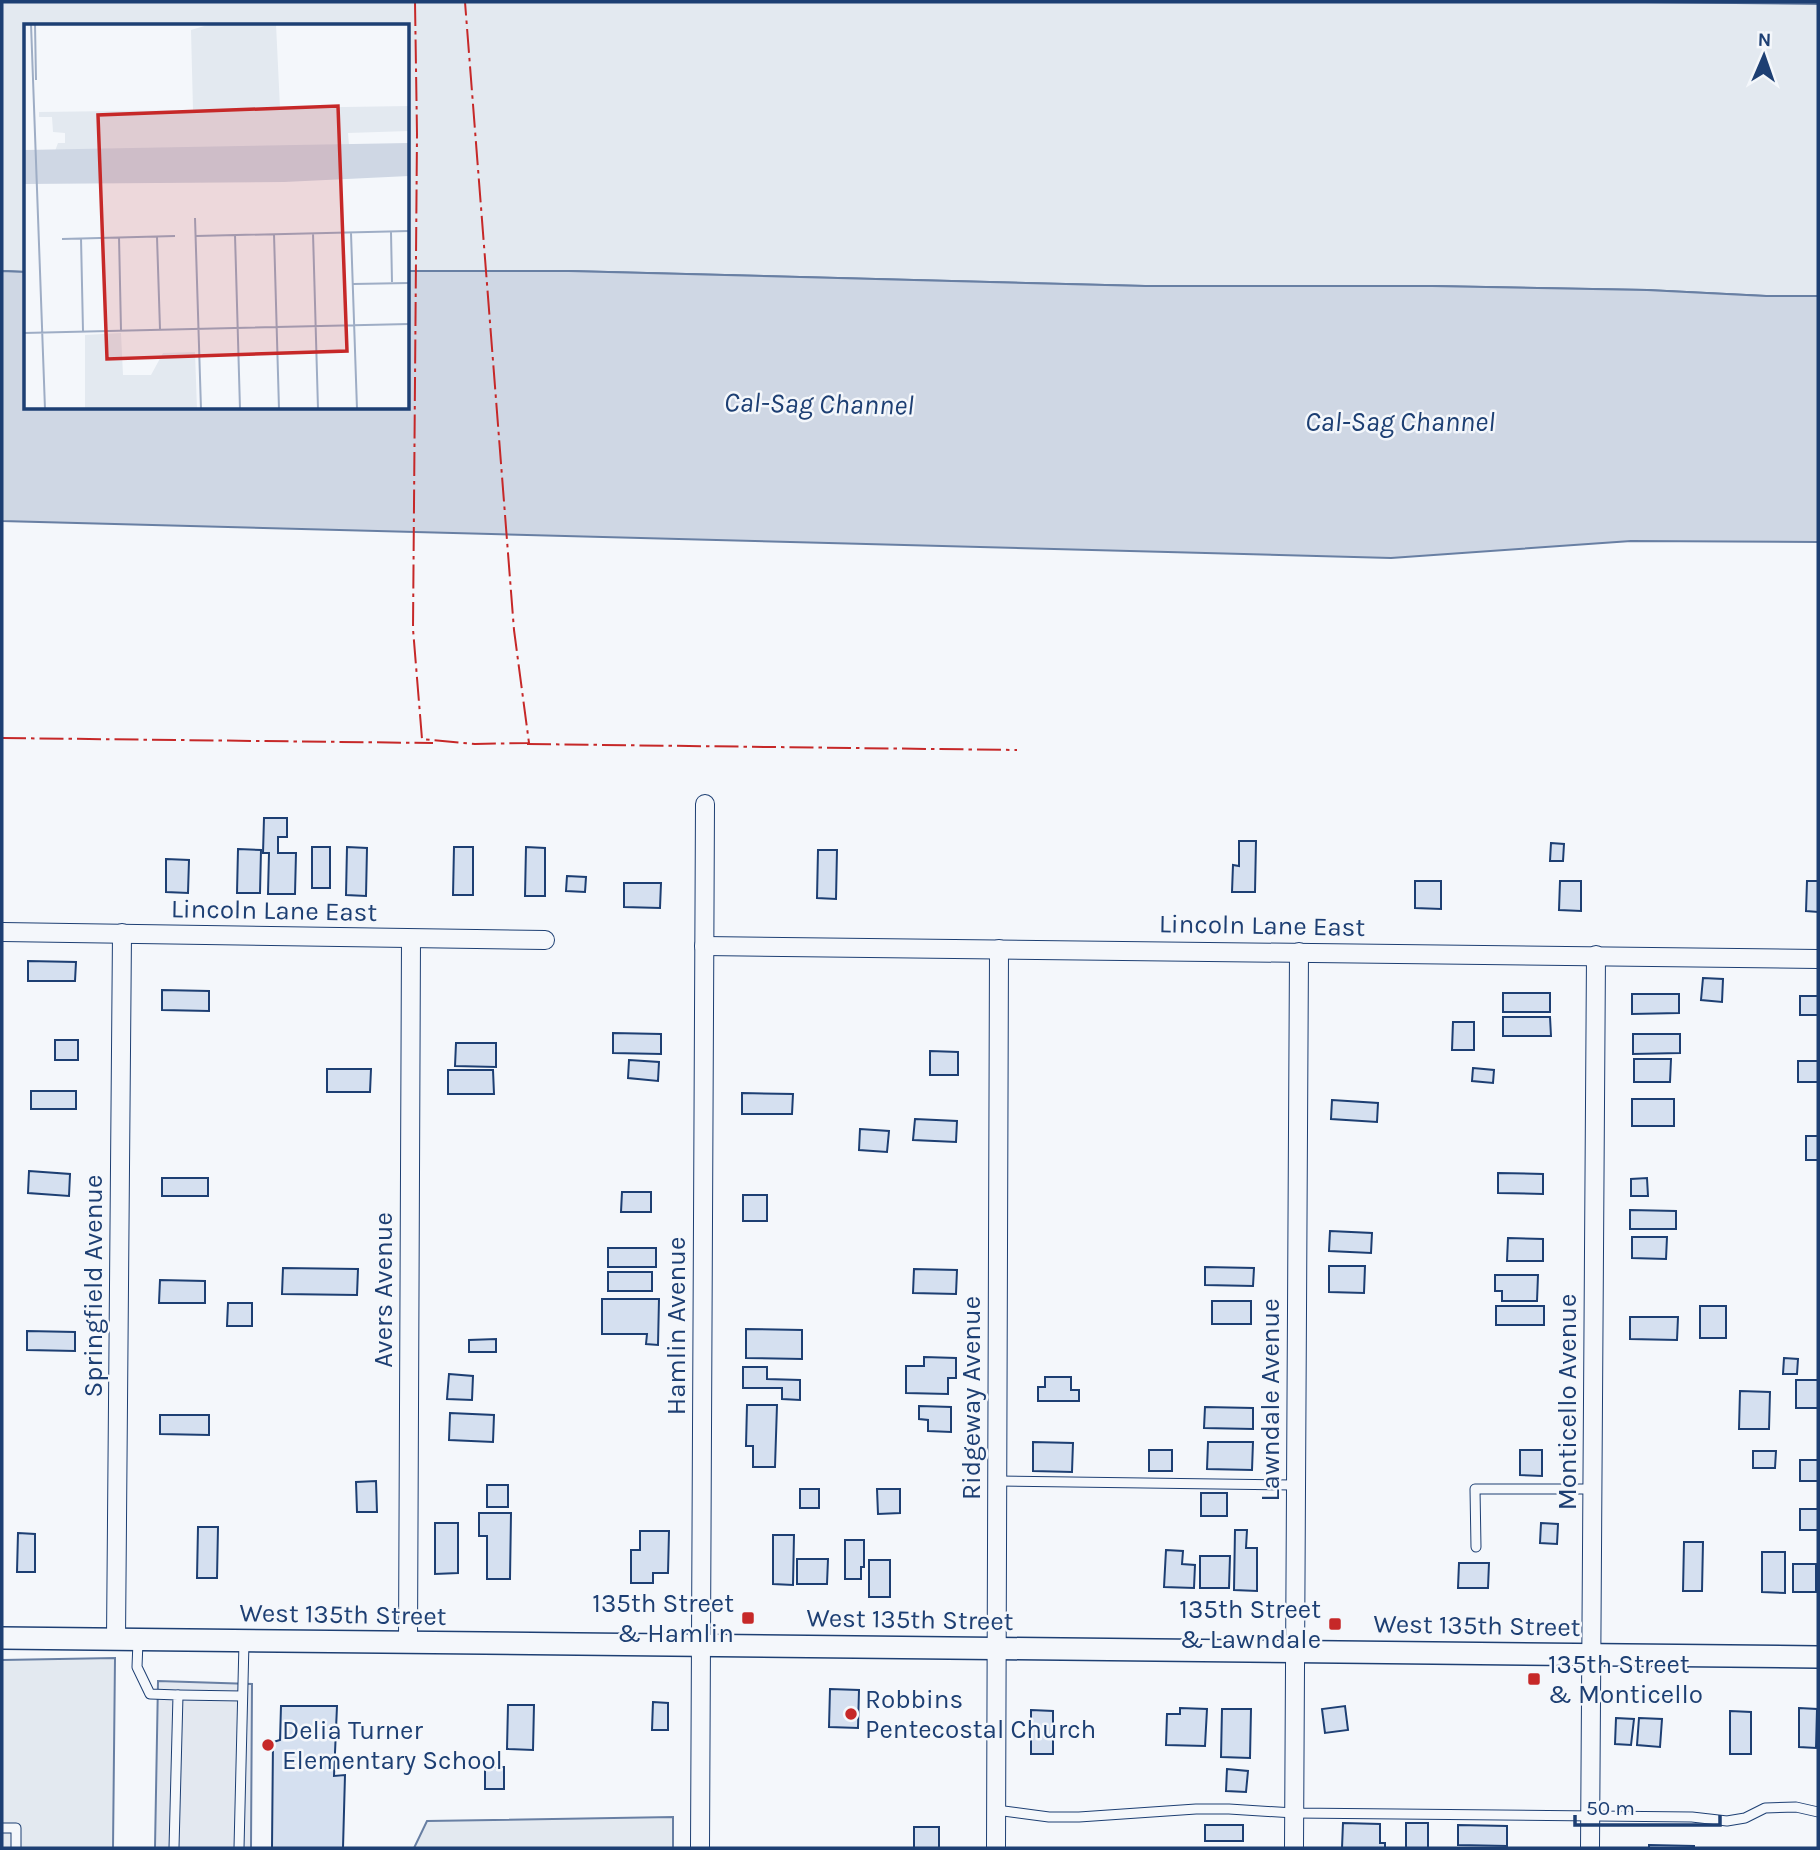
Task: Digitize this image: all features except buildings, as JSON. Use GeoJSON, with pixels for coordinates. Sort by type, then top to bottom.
{"type":"FeatureCollection","features":[{"type":"Feature","properties":{"kind":"street","name":"Hamlin Avenue"},"geometry":{"type":"LineString","coordinates":[[700,1848],[705,804]]}},
{"type":"Feature","properties":{"kind":"street","name":"Lincoln Lane East"},"geometry":{"type":"LineString","coordinates":[[2,932],[545,940]]}},
{"type":"Feature","properties":{"kind":"street","name":"Springfield Avenue"},"geometry":{"type":"LineString","coordinates":[[116,1639],[122,933]]}},
{"type":"Feature","properties":{"kind":"street","name":"Avers Avenue"},"geometry":{"type":"LineString","coordinates":[[408,1642],[411,939]]}},
{"type":"Feature","properties":{"kind":"street","name":"Lincoln Lane East"},"geometry":{"type":"LineString","coordinates":[[704,946],[1818,959]]}},
{"type":"Feature","properties":{"kind":"street","name":"Ridgeway Avenue"},"geometry":{"type":"LineString","coordinates":[[996,1848],[999,949]]}},
{"type":"Feature","properties":{"kind":"street","name":"Lawndale Avenue"},"geometry":{"type":"LineString","coordinates":[[1294,1848],[1299,952]]}},
{"type":"Feature","properties":{"kind":"street","name":"Monticello Avenue"},"geometry":{"type":"LineString","coordinates":[[1590,1848],[1596,955]]}},
{"type":"Feature","properties":{"kind":"street","name":"West 135th Street"},"geometry":{"type":"LineString","coordinates":[[2,1638],[1818,1657]]}},
{"type":"Feature","properties":{"kind":"lane"},"geometry":{"type":"LineString","coordinates":[[997,1481],[1296,1485]]}},
{"type":"Feature","properties":{"kind":"lane"},"geometry":{"type":"LineString","coordinates":[[1476,1547],[1475,1489],[1593,1489]]}},
{"type":"Feature","properties":{"kind":"lane"},"geometry":{"type":"LineString","coordinates":[[138,1639],[137,1667],[150,1694],[242,1696]]}},
{"type":"Feature","properties":{"kind":"lane"},"geometry":{"type":"LineString","coordinates":[[239,1848],[244,1640]]}},
{"type":"Feature","properties":{"kind":"lane"},"geometry":{"type":"LineString","coordinates":[[174,1848],[178,1695]]}},
{"type":"Feature","properties":{"kind":"lane"},"geometry":{"type":"LineString","coordinates":[[996,1810],[1059,1817],[1229,1809],[1294,1813],[1692,1817],[1727,1821],[1745,1818],[1765,1808],[1796,1807],[1818,1812]]}},
{"type":"Feature","properties":{"kind":"lane"},"geometry":{"type":"LineString","coordinates":[[2,1828],[16,1828],[16,1848]]}},
{"type":"Feature","properties":{"kind":"shaded area"},"geometry":{"type":"Polygon","coordinates":[[[2,2],[1818,4],[1818,296],[1432,286],[1145,286],[569,271],[410,271],[410,24],[24,24],[24,272],[2,271],[2,2]]]}},
{"type":"Feature","properties":{"kind":"shaded area"},"geometry":{"type":"Polygon","coordinates":[[[115,1658],[113,1848],[2,1848],[2,1660],[115,1658]]]}},
{"type":"Feature","properties":{"kind":"shaded area"},"geometry":{"type":"Polygon","coordinates":[[[158,1681],[252,1684],[251,1848],[155,1848],[158,1681]]]}},
{"type":"Feature","properties":{"kind":"shaded area"},"geometry":{"type":"Polygon","coordinates":[[[673,1817],[673,1848],[414,1848],[427,1821],[673,1817]]]}},
{"type":"Feature","properties":{"kind":"water","name":"Cal-Sag Channel"},"geometry":{"type":"Polygon","coordinates":[[[2,271],[24,272],[24,410],[410,410],[410,271],[569,271],[1145,286],[1432,286],[1818,296],[1818,542],[1631,541],[1391,558],[2,521],[2,271]]]}},
{"type":"Feature","properties":{"kind":"power"},"geometry":{"type":"LineString","coordinates":[[415,2],[417,134],[413,629],[422,739],[475,744],[529,743],[514,630],[465,2]]}},
{"type":"Feature","properties":{"kind":"power"},"geometry":{"type":"LineString","coordinates":[[2,738],[433,743]]}},
{"type":"Feature","properties":{"kind":"power"},"geometry":{"type":"LineString","coordinates":[[527,744],[1017,750]]}},
{"type":"Feature","properties":{"kind":"place","name":"135th Street & Hamlin"},"geometry":{"type":"Point","coordinates":[748,1618]}},
{"type":"Feature","properties":{"kind":"place","name":"135th Street & Lawndale"},"geometry":{"type":"Point","coordinates":[1335,1624]}},
{"type":"Feature","properties":{"kind":"place","name":"135th Street & Monticello"},"geometry":{"type":"Point","coordinates":[1534,1679]}},
{"type":"Feature","properties":{"kind":"place","name":"Robbins Pentecostal Church"},"geometry":{"type":"Point","coordinates":[851,1714]}},
{"type":"Feature","properties":{"kind":"place","name":"Delia Turner Elementary School"},"geometry":{"type":"Point","coordinates":[268,1745]}}]}
